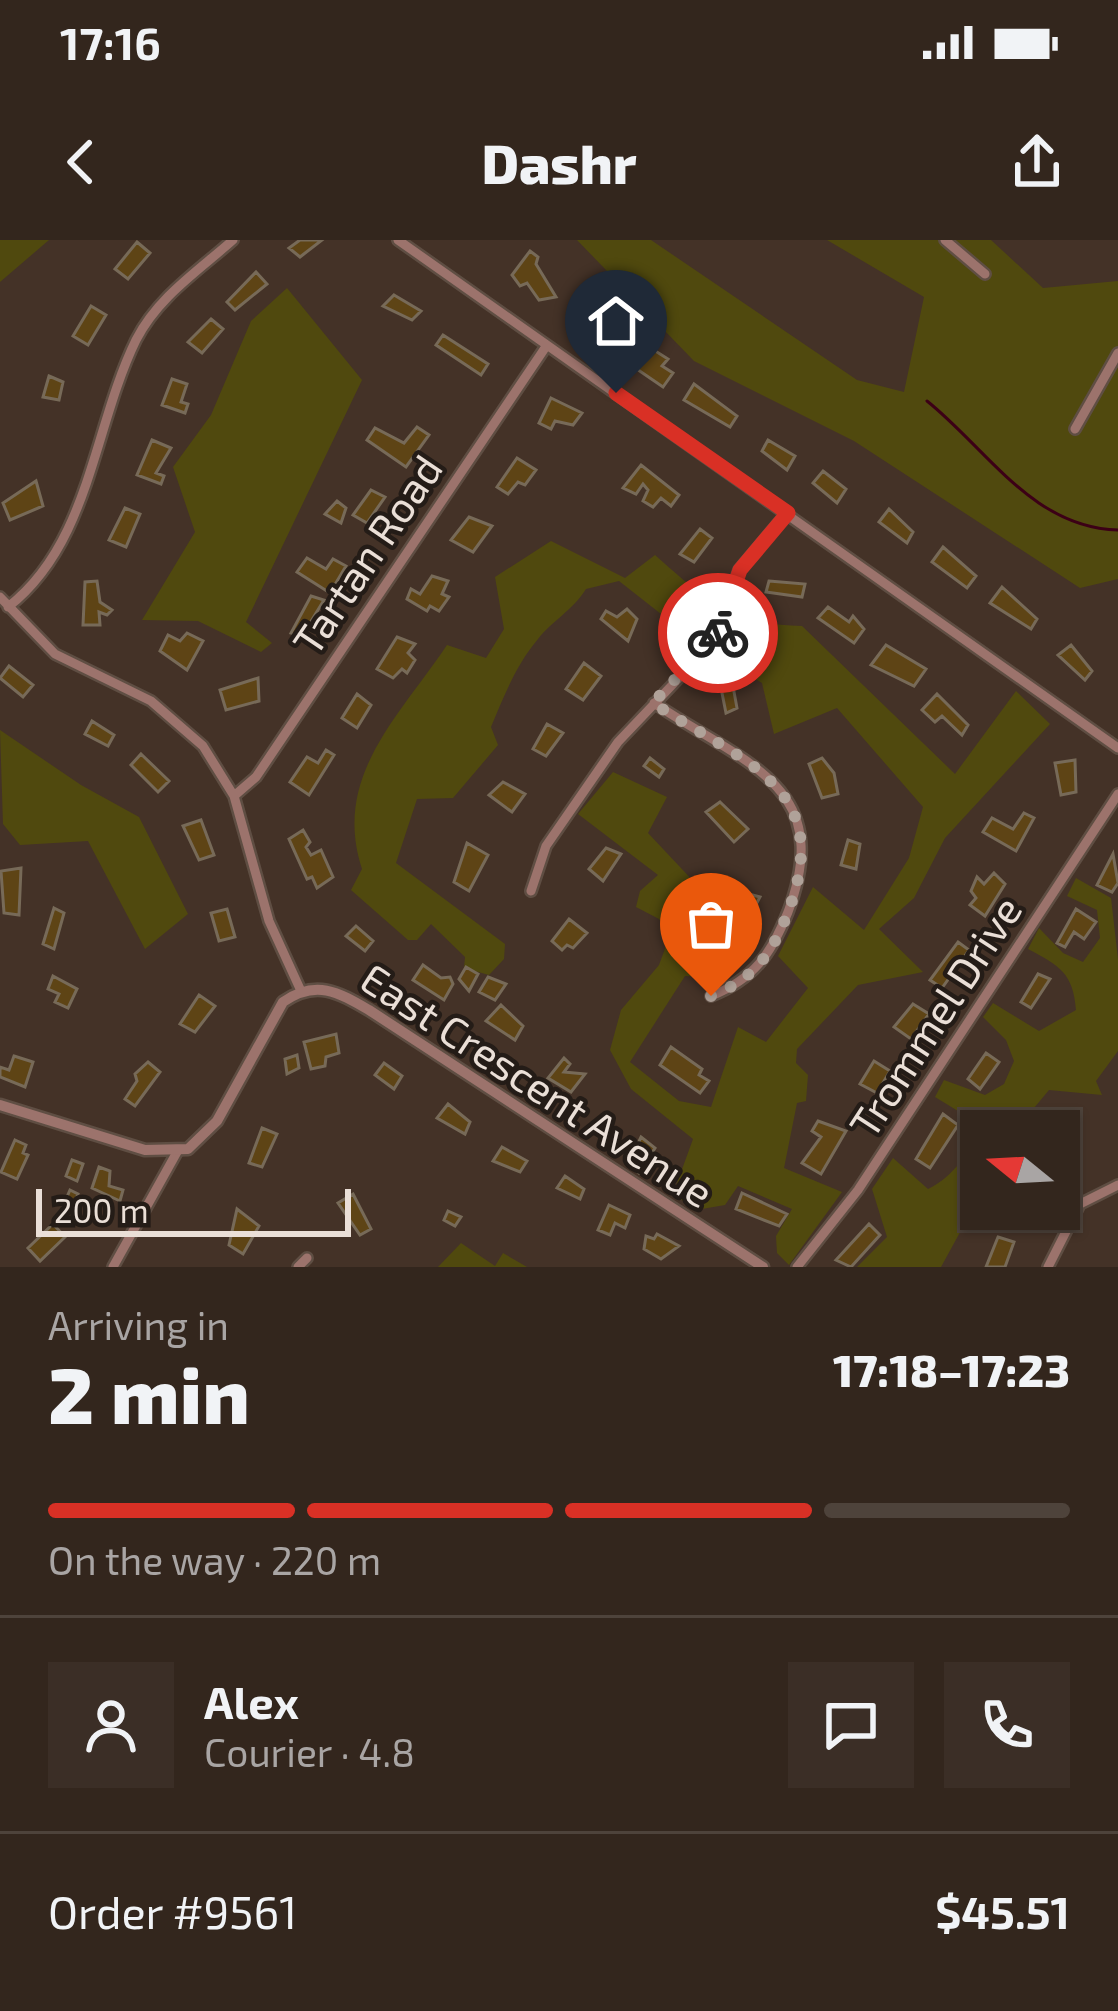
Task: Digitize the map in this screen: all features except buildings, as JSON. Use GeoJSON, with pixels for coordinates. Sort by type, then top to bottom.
{"type":"FeatureCollection","features":[{"type":"Feature","properties":{"kind":"street"},"geometry":{"type":"LineString","coordinates":[[8,607],[48,567],[86,483],[137,339],[164,299],[233,240]]}},
{"type":"Feature","properties":{"kind":"street"},"geometry":{"type":"LineString","coordinates":[[398,240],[1118,748]]}},
{"type":"Feature","properties":{"kind":"street"},"geometry":{"type":"LineString","coordinates":[[945,240],[985,274]]}},
{"type":"Feature","properties":{"kind":"street","name":"Tartan Road"},"geometry":{"type":"LineString","coordinates":[[234,796],[256,777],[547,345]]}},
{"type":"Feature","properties":{"kind":"street"},"geometry":{"type":"LineString","coordinates":[[1075,429],[1118,353]]}},
{"type":"Feature","properties":{"kind":"street"},"geometry":{"type":"LineString","coordinates":[[531,891],[546,846],[618,742],[721,627],[740,570],[788,513]]}},
{"type":"Feature","properties":{"kind":"street"},"geometry":{"type":"LineString","coordinates":[[0,597],[55,654],[170,713],[203,746],[234,796],[268,921],[301,991]]}},
{"type":"Feature","properties":{"kind":"street"},"geometry":{"type":"LineString","coordinates":[[653,703],[774,783],[794,808],[804,835],[804,867],[776,943],[745,980],[711,996]]}},
{"type":"Feature","properties":{"kind":"street","name":"Trommel Drive"},"geometry":{"type":"LineString","coordinates":[[796,1267],[858,1190],[1118,794]]}},
{"type":"Feature","properties":{"kind":"street","name":"East Crescent Avenue"},"geometry":{"type":"LineString","coordinates":[[177,1152],[209,1132],[275,1012],[301,991],[333,991],[763,1267]]}},
{"type":"Feature","properties":{"kind":"street"},"geometry":{"type":"LineString","coordinates":[[0,1105],[145,1150],[177,1152],[113,1267]]}},
{"type":"Feature","properties":{"kind":"street"},"geometry":{"type":"LineString","coordinates":[[1048,1267],[1080,1204],[1118,1185]]}},
{"type":"Feature","properties":{"kind":"shaded area"},"geometry":{"type":"Polygon","coordinates":[[[0,240],[49,240],[0,282],[0,240]]]}},
{"type":"Feature","properties":{"kind":"shaded area"},"geometry":{"type":"Polygon","coordinates":[[[577,240],[651,240],[857,380],[904,392],[924,297],[827,240],[991,240],[1043,288],[1118,281],[1118,579],[1080,588],[854,441],[694,361],[577,240]]]}},
{"type":"Feature","properties":{"kind":"shaded area"},"geometry":{"type":"Polygon","coordinates":[[[287,288],[362,380],[246,622],[272,643],[261,652],[198,621],[142,620],[195,532],[173,467],[211,415],[251,321],[287,288]]]}},
{"type":"Feature","properties":{"kind":"shaded area"},"geometry":{"type":"Polygon","coordinates":[[[551,541],[625,578],[655,555],[689,585],[737,615],[802,626],[955,774],[1016,691],[1050,724],[945,838],[914,898],[879,929],[923,972],[858,985],[797,1049],[796,1063],[808,1075],[806,1101],[797,1103],[784,1168],[842,1192],[789,1265],[777,1253],[776,1236],[792,1209],[738,1186],[725,1205],[696,1210],[673,1194],[693,1139],[631,1089],[610,1050],[621,1010],[659,965],[670,935],[659,919],[636,907],[640,891],[658,875],[578,814],[613,772],[667,797],[648,833],[696,884],[701,931],[741,953],[717,973],[685,976],[630,1062],[679,1101],[711,1107],[738,1027],[766,1042],[808,988],[778,956],[813,887],[864,930],[909,858],[923,807],[837,708],[774,734],[762,683],[703,647],[619,581],[586,589],[538,639],[517,670],[491,727],[498,745],[453,798],[417,799],[396,863],[505,944],[504,959],[489,975],[464,968],[465,957],[431,924],[417,940],[408,940],[351,890],[362,869],[355,836],[356,805],[375,750],[447,645],[486,658],[504,629],[495,577],[551,541]]]}},
{"type":"Feature","properties":{"kind":"shaded area"},"geometry":{"type":"Polygon","coordinates":[[[0,730],[81,785],[139,817],[188,914],[145,949],[88,841],[20,845],[3,824],[0,730]]]}},
{"type":"Feature","properties":{"kind":"shaded area"},"geometry":{"type":"Polygon","coordinates":[[[1076,878],[1111,898],[1118,959],[1118,1051],[1096,1081],[1102,1095],[1049,1090],[1032,1110],[960,1112],[935,1097],[944,1080],[985,1095],[1004,1084],[1014,1061],[1006,1040],[983,1017],[993,1003],[1039,1031],[1076,1010],[1072,987],[1063,972],[1028,949],[1039,928],[1063,953],[1083,962],[1100,938],[1097,910],[1067,896],[1076,878]]]}},
{"type":"Feature","properties":{"kind":"shaded area"},"geometry":{"type":"Polygon","coordinates":[[[893,1158],[928,1189],[960,1161],[961,1230],[941,1267],[857,1267],[887,1237],[872,1189],[893,1158]]]}},
{"type":"Feature","properties":{"kind":"shaded area"},"geometry":{"type":"Polygon","coordinates":[[[461,1243],[495,1266],[503,1253],[527,1267],[438,1267],[461,1243]]]}},
{"type":"Feature","properties":{"kind":"waterway"},"geometry":{"type":"LineString","coordinates":[[927,401],[1036,501],[1088,526],[1118,530]]}},
{"type":"Feature","properties":{"kind":"way so far"},"geometry":{"type":"LineString","coordinates":[[711,996],[745,980],[767,958],[800,881],[805,851],[800,820],[774,783],[653,703],[718,633]]}},
{"type":"Feature","properties":{"kind":"route"},"geometry":{"type":"LineString","coordinates":[[616,393],[788,513],[740,570],[718,633]]}}]}
